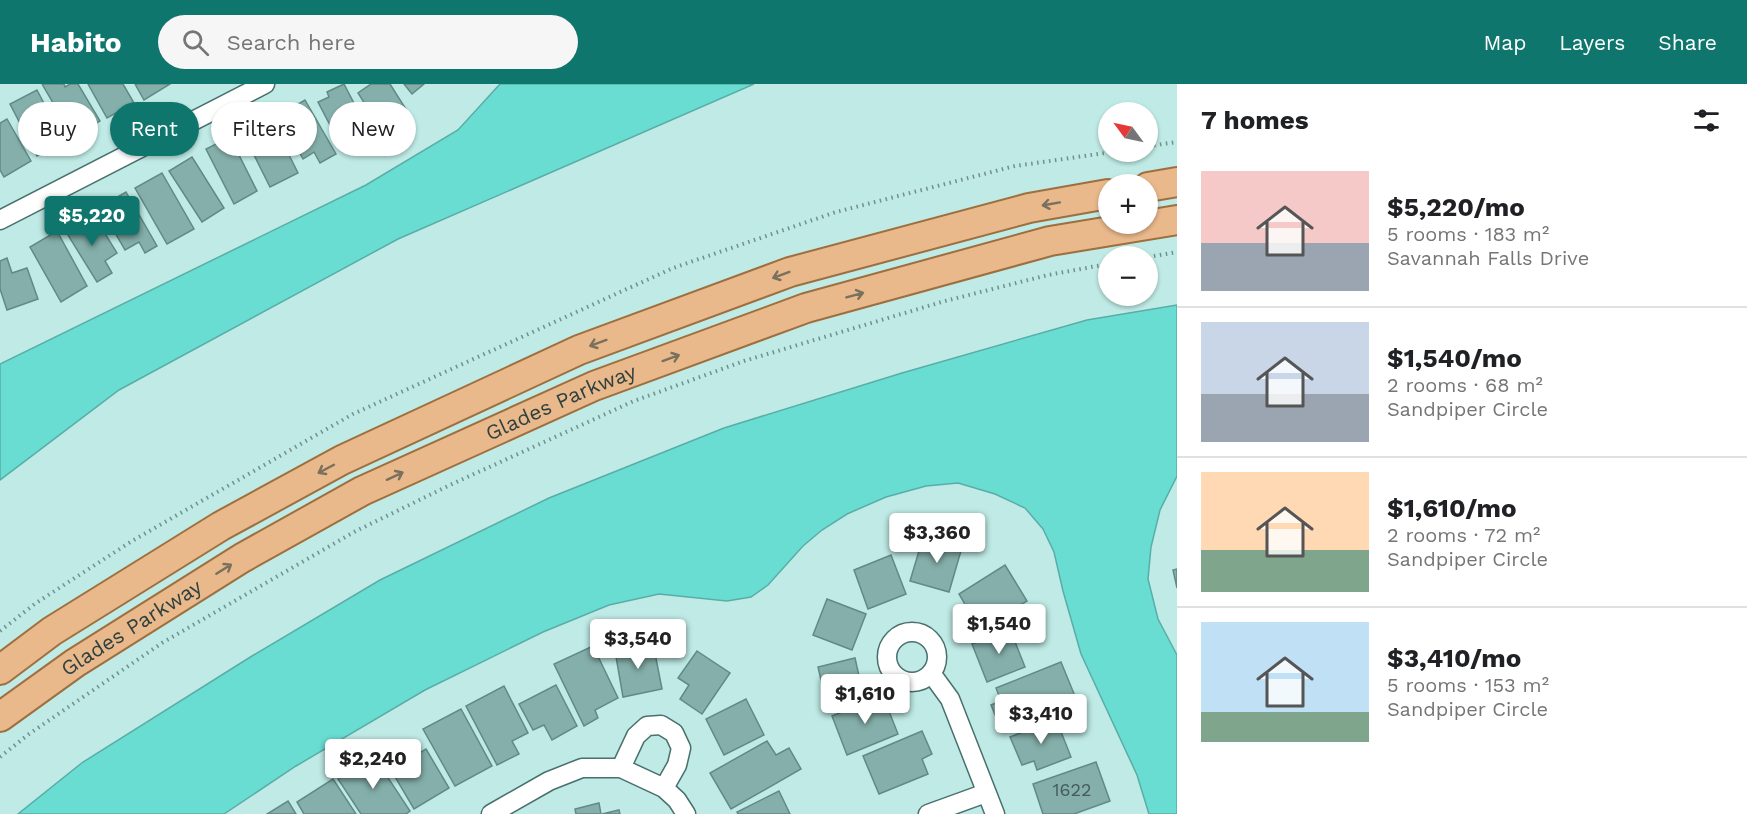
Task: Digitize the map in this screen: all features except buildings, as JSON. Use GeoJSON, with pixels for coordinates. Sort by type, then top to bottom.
{"type":"FeatureCollection","features":[{"type":"Feature","properties":{"kind":"main road"},"geometry":{"type":"LineString","coordinates":[[1158,185],[1177,182]]}},
{"type":"Feature","properties":{"kind":"main road","name":"Glades Parkway"},"geometry":{"type":"LineString","coordinates":[[0,670],[52,631],[221,525],[342,460],[579,350],[790,272],[1029,208],[1098,196]]}},
{"type":"Feature","properties":{"kind":"main road","name":"Glades Parkway"},"geometry":{"type":"LineString","coordinates":[[0,717],[75,663],[242,558],[362,491],[594,386],[806,308],[1050,241],[1177,220]]}},
{"type":"Feature","properties":{"kind":"street"},"geometry":{"type":"LineString","coordinates":[[0,220],[265,84]]}},
{"type":"Feature","properties":{"kind":"street"},"geometry":{"type":"LineString","coordinates":[[931,673],[950,699],[995,814]]}},
{"type":"Feature","properties":{"kind":"street"},"geometry":{"type":"LineString","coordinates":[[621,768],[636,736],[647,726],[661,725],[674,733],[681,748],[677,765],[664,788]]}},
{"type":"Feature","properties":{"kind":"street"},"geometry":{"type":"LineString","coordinates":[[492,814],[549,781],[582,768],[621,768],[664,788],[687,814]]}},
{"type":"Feature","properties":{"kind":"street"},"geometry":{"type":"LineString","coordinates":[[928,814],[987,793]]}},
{"type":"Feature","properties":{"kind":"path"},"geometry":{"type":"LineString","coordinates":[[1158,145],[1177,142]]}},
{"type":"Feature","properties":{"kind":"path"},"geometry":{"type":"LineString","coordinates":[[1158,255],[1177,252]]}},
{"type":"Feature","properties":{"kind":"path"},"geometry":{"type":"LineString","coordinates":[[0,757],[29,734],[162,643],[356,531],[450,485],[634,401],[744,361],[945,301],[1048,275],[1098,266]]}},
{"type":"Feature","properties":{"kind":"water"},"geometry":{"type":"Polygon","coordinates":[[[500,84],[754,84],[398,239],[119,390],[0,480],[0,364],[366,185],[458,130],[500,84]]]}},
{"type":"Feature","properties":{"kind":"water"},"geometry":{"type":"Polygon","coordinates":[[[1177,305],[1177,476],[1160,510],[1151,547],[1148,579],[1158,619],[1177,655],[1177,814],[1149,814],[1137,775],[1081,654],[1054,552],[1043,529],[1025,508],[995,494],[958,483],[926,486],[886,497],[847,514],[803,546],[768,585],[751,597],[727,601],[659,594],[609,605],[543,632],[425,690],[296,766],[224,814],[18,814],[83,762],[252,656],[380,580],[549,498],[724,428],[902,373],[1087,320],[1177,305]]]}}]}
